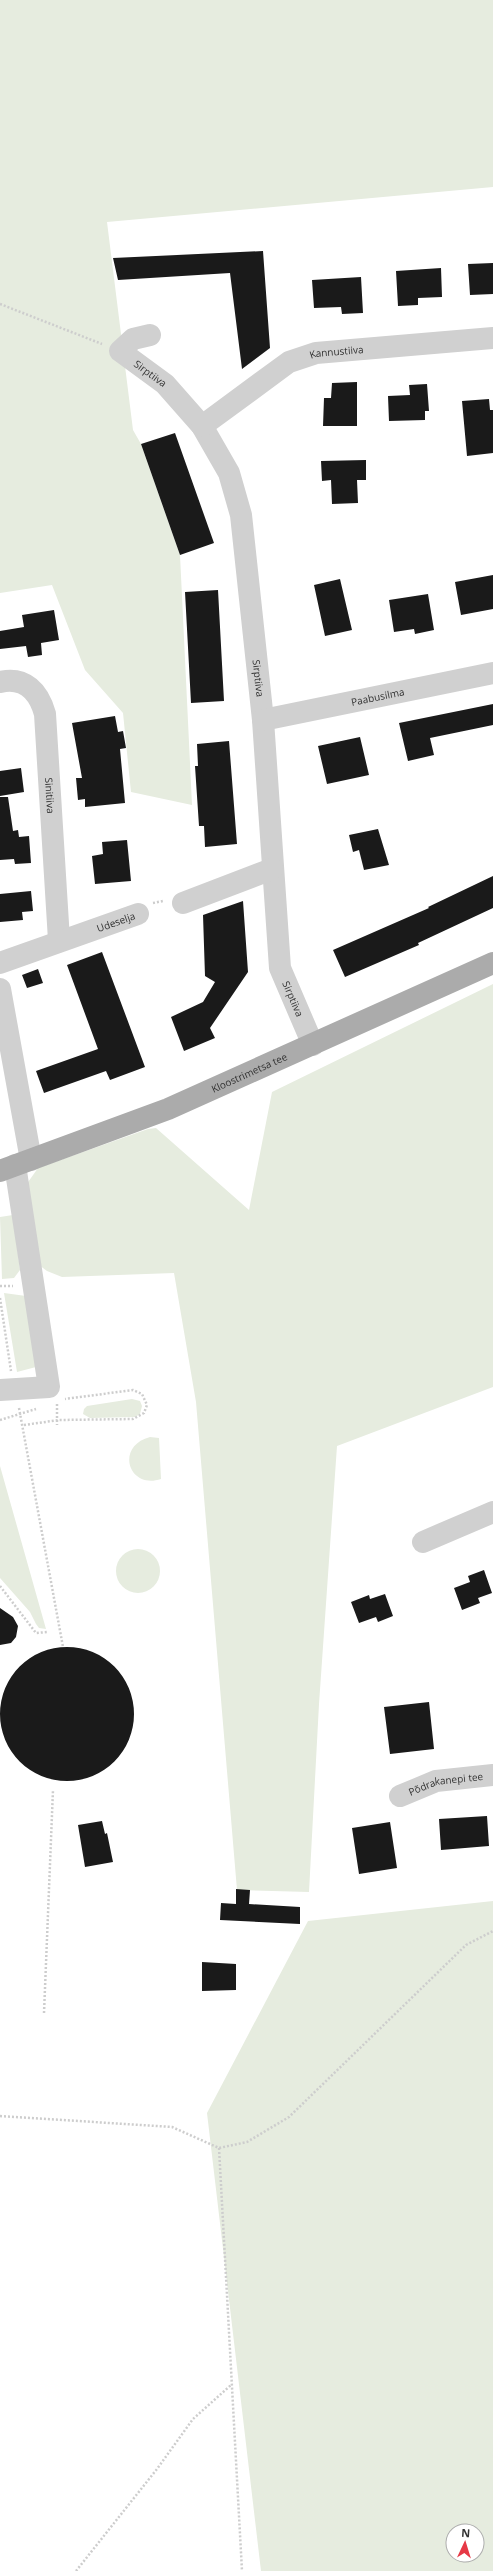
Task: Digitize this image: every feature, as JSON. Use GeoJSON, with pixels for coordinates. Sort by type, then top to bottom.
{"type":"FeatureCollection","features":[{"type":"Feature","properties":{"kind":"main road","name":"Kloostrimetsa tee"},"geometry":{"type":"LineString","coordinates":[[15,1165],[168,1109],[493,963]]}},
{"type":"Feature","properties":{"kind":"street"},"geometry":{"type":"LineString","coordinates":[[120,351],[133,340],[150,335]]}},
{"type":"Feature","properties":{"kind":"street","name":"Kannustiiva"},"geometry":{"type":"LineString","coordinates":[[202,426],[289,362],[316,353],[493,338]]}},
{"type":"Feature","properties":{"kind":"street","name":"Sirptiiva"},"geometry":{"type":"LineString","coordinates":[[120,351],[164,384],[202,426],[229,473],[241,515],[262,720],[280,968],[313,1045]]}},
{"type":"Feature","properties":{"kind":"street","name":"Paabusilma"},"geometry":{"type":"LineString","coordinates":[[262,720],[493,673]]}},
{"type":"Feature","properties":{"kind":"street","name":"Sinitiiva"},"geometry":{"type":"LineString","coordinates":[[0,682],[21,683],[34,690],[42,702],[45,714],[59,940]]}},
{"type":"Feature","properties":{"kind":"street"},"geometry":{"type":"LineString","coordinates":[[183,903],[272,869]]}},
{"type":"Feature","properties":{"kind":"street","name":"Udeselja"},"geometry":{"type":"LineString","coordinates":[[0,963],[59,940],[138,914]]}},
{"type":"Feature","properties":{"kind":"street"},"geometry":{"type":"LineString","coordinates":[[0,989],[15,1165],[50,1387],[0,1390]]}},
{"type":"Feature","properties":{"kind":"street"},"geometry":{"type":"LineString","coordinates":[[423,1542],[493,1512]]}},
{"type":"Feature","properties":{"kind":"street","name":"Põdrakanepi tee"},"geometry":{"type":"LineString","coordinates":[[400,1796],[436,1781],[493,1775]]}},
{"type":"Feature","properties":{"kind":"path"},"geometry":{"type":"LineString","coordinates":[[0,304],[120,351]]}},
{"type":"Feature","properties":{"kind":"path","name":"Udeselja"},"geometry":{"type":"LineString","coordinates":[[138,914],[143,905],[174,899],[183,903]]}},
{"type":"Feature","properties":{"kind":"path"},"geometry":{"type":"LineString","coordinates":[[0,1298],[12,1372]]}},
{"type":"Feature","properties":{"kind":"path"},"geometry":{"type":"LineString","coordinates":[[24,1425],[57,1421],[133,1419],[144,1413],[147,1405],[142,1394],[133,1390],[50,1404]]}},
{"type":"Feature","properties":{"kind":"path"},"geometry":{"type":"LineString","coordinates":[[18,1402],[24,1425],[63,1647]]}},
{"type":"Feature","properties":{"kind":"path"},"geometry":{"type":"LineString","coordinates":[[57,1402],[57,1425]]}},
{"type":"Feature","properties":{"kind":"path"},"geometry":{"type":"LineString","coordinates":[[0,1420],[42,1406]]}},
{"type":"Feature","properties":{"kind":"path"},"geometry":{"type":"LineString","coordinates":[[0,1586],[36,1633],[47,1632]]}},
{"type":"Feature","properties":{"kind":"path"},"geometry":{"type":"LineString","coordinates":[[44,2013],[54,1790]]}},
{"type":"Feature","properties":{"kind":"path"},"geometry":{"type":"LineString","coordinates":[[0,2116],[172,2127],[219,2148],[247,2142],[289,2117],[466,1945],[493,1931]]}},
{"type":"Feature","properties":{"kind":"path"},"geometry":{"type":"LineString","coordinates":[[219,2148],[242,2571]]}},
{"type":"Feature","properties":{"kind":"path"},"geometry":{"type":"LineString","coordinates":[[76,2571],[157,2469],[192,2419],[231,2384]]}},
{"type":"Feature","properties":{"kind":"shaded area"},"geometry":{"type":"Polygon","coordinates":[[[0,0],[493,0],[493,187],[107,222],[133,430],[141,444],[180,555],[192,805],[131,792],[123,713],[85,670],[52,585],[0,593],[0,0]]]}},
{"type":"Feature","properties":{"kind":"shaded area"},"geometry":{"type":"Polygon","coordinates":[[[493,984],[493,1387],[337,1446],[319,1704],[309,1892],[237,1890],[196,1402],[174,1273],[62,1277],[47,1271],[39,1265],[26,1185],[38,1168],[148,1129],[156,1128],[249,1210],[272,1092],[493,984]]]}},
{"type":"Feature","properties":{"kind":"shaded area"},"geometry":{"type":"Polygon","coordinates":[[[13,1215],[20,1270],[14,1278],[2,1279],[0,1217],[13,1215]]]}},
{"type":"Feature","properties":{"kind":"shaded area"},"geometry":{"type":"Polygon","coordinates":[[[4,1293],[26,1296],[36,1367],[17,1372],[4,1293]]]}},
{"type":"Feature","properties":{"kind":"shaded area"},"geometry":{"type":"Polygon","coordinates":[[[132,1399],[140,1401],[142,1406],[140,1414],[135,1417],[90,1418],[83,1414],[84,1409],[87,1406],[132,1399]]]}},
{"type":"Feature","properties":{"kind":"shaded area"},"geometry":{"type":"Polygon","coordinates":[[[150,1437],[159,1438],[161,1479],[150,1481],[140,1478],[134,1473],[130,1466],[129,1457],[132,1449],[139,1442],[150,1437]]]}},
{"type":"Feature","properties":{"kind":"shaded area"},"geometry":{"type":"Polygon","coordinates":[[[0,1466],[46,1629],[39,1628],[30,1612],[0,1578],[0,1466]]]}},
{"type":"Feature","properties":{"kind":"shaded area"},"geometry":{"type":"Polygon","coordinates":[[[134,1549],[142,1549],[154,1555],[160,1567],[160,1575],[154,1587],[142,1593],[134,1593],[122,1587],[116,1575],[116,1567],[122,1555],[134,1549]]]}},
{"type":"Feature","properties":{"kind":"shaded area"},"geometry":{"type":"Polygon","coordinates":[[[493,1901],[493,2571],[261,2571],[207,2113],[308,1921],[493,1901]]]}},
{"type":"Feature","properties":{"kind":"building"},"geometry":{"type":"Polygon","coordinates":[[[263,251],[270,348],[242,369],[230,273],[118,280],[113,258],[263,251]]]}},
{"type":"Feature","properties":{"kind":"building"},"geometry":{"type":"Polygon","coordinates":[[[493,263],[493,294],[470,295],[468,264],[493,263]]]}},
{"type":"Feature","properties":{"kind":"building"},"geometry":{"type":"Polygon","coordinates":[[[441,268],[442,297],[418,298],[418,305],[398,306],[396,271],[441,268]]]}},
{"type":"Feature","properties":{"kind":"building"},"geometry":{"type":"Polygon","coordinates":[[[361,277],[363,313],[342,314],[341,307],[314,308],[312,280],[361,277]]]}},
{"type":"Feature","properties":{"kind":"building"},"geometry":{"type":"Polygon","coordinates":[[[357,382],[357,426],[323,426],[324,398],[331,398],[332,383],[357,382]]]}},
{"type":"Feature","properties":{"kind":"building"},"geometry":{"type":"Polygon","coordinates":[[[427,384],[429,411],[425,411],[425,420],[389,421],[388,396],[410,395],[409,385],[427,384]]]}},
{"type":"Feature","properties":{"kind":"building"},"geometry":{"type":"Polygon","coordinates":[[[489,399],[490,410],[493,410],[493,453],[467,456],[462,401],[489,399]]]}},
{"type":"Feature","properties":{"kind":"building"},"geometry":{"type":"Polygon","coordinates":[[[175,433],[214,543],[180,555],[141,444],[175,433]]]}},
{"type":"Feature","properties":{"kind":"building"},"geometry":{"type":"Polygon","coordinates":[[[366,460],[366,480],[357,480],[358,503],[332,504],[331,480],[322,481],[321,461],[366,460]]]}},
{"type":"Feature","properties":{"kind":"building"},"geometry":{"type":"Polygon","coordinates":[[[493,575],[493,609],[461,615],[455,582],[493,575]]]}},
{"type":"Feature","properties":{"kind":"building"},"geometry":{"type":"Polygon","coordinates":[[[340,579],[352,630],[325,636],[314,585],[340,579]]]}},
{"type":"Feature","properties":{"kind":"building"},"geometry":{"type":"Polygon","coordinates":[[[218,590],[224,701],[191,703],[185,592],[218,590]]]}},
{"type":"Feature","properties":{"kind":"building"},"geometry":{"type":"Polygon","coordinates":[[[428,594],[434,630],[415,634],[414,629],[394,632],[389,600],[428,594]]]}},
{"type":"Feature","properties":{"kind":"building"},"geometry":{"type":"Polygon","coordinates":[[[54,610],[59,640],[41,643],[42,655],[28,657],[26,646],[0,649],[0,631],[24,627],[22,615],[54,610]]]}},
{"type":"Feature","properties":{"kind":"building"},"geometry":{"type":"Polygon","coordinates":[[[493,704],[493,725],[430,738],[434,755],[408,761],[399,723],[493,704]]]}},
{"type":"Feature","properties":{"kind":"building"},"geometry":{"type":"Polygon","coordinates":[[[115,716],[118,732],[123,731],[126,748],[120,749],[125,803],[85,807],[85,799],[78,800],[76,778],[82,778],[72,723],[115,716]]]}},
{"type":"Feature","properties":{"kind":"building"},"geometry":{"type":"Polygon","coordinates":[[[360,737],[369,775],[327,784],[318,746],[360,737]]]}},
{"type":"Feature","properties":{"kind":"building"},"geometry":{"type":"Polygon","coordinates":[[[229,741],[237,844],[205,847],[204,826],[199,826],[195,766],[198,766],[197,744],[229,741]]]}},
{"type":"Feature","properties":{"kind":"building"},"geometry":{"type":"Polygon","coordinates":[[[21,768],[24,792],[0,796],[0,771],[21,768]]]}},
{"type":"Feature","properties":{"kind":"building"},"geometry":{"type":"Polygon","coordinates":[[[0,797],[8,797],[13,831],[18,830],[19,837],[29,836],[31,863],[15,864],[14,859],[0,860],[0,797]]]}},
{"type":"Feature","properties":{"kind":"building"},"geometry":{"type":"Polygon","coordinates":[[[378,829],[389,865],[364,870],[359,850],[353,852],[349,835],[378,829]]]}},
{"type":"Feature","properties":{"kind":"building"},"geometry":{"type":"Polygon","coordinates":[[[127,840],[131,881],[95,884],[92,856],[103,854],[102,842],[127,840]]]}},
{"type":"Feature","properties":{"kind":"building"},"geometry":{"type":"Polygon","coordinates":[[[493,876],[493,908],[418,943],[419,945],[345,977],[333,950],[429,908],[428,907],[493,876]]]}},
{"type":"Feature","properties":{"kind":"building"},"geometry":{"type":"Polygon","coordinates":[[[31,891],[33,911],[22,912],[23,920],[0,922],[0,894],[31,891]]]}},
{"type":"Feature","properties":{"kind":"building"},"geometry":{"type":"Polygon","coordinates":[[[243,901],[248,972],[210,1028],[215,1038],[184,1051],[171,1017],[203,1002],[215,982],[205,976],[203,915],[243,901]]]}},
{"type":"Feature","properties":{"kind":"building"},"geometry":{"type":"Polygon","coordinates":[[[102,952],[145,1067],[110,1080],[106,1071],[44,1093],[36,1071],[98,1049],[67,965],[102,952]]]}},
{"type":"Feature","properties":{"kind":"building"},"geometry":{"type":"Polygon","coordinates":[[[38,969],[43,983],[27,988],[22,975],[38,969]]]}},
{"type":"Feature","properties":{"kind":"building"},"geometry":{"type":"Polygon","coordinates":[[[484,1570],[492,1593],[478,1598],[480,1603],[462,1610],[454,1588],[470,1582],[468,1576],[484,1570]]]}},
{"type":"Feature","properties":{"kind":"building"},"geometry":{"type":"Polygon","coordinates":[[[385,1594],[393,1616],[378,1622],[376,1617],[359,1623],[351,1602],[369,1595],[370,1599],[385,1594]]]}},
{"type":"Feature","properties":{"kind":"building"},"geometry":{"type":"Polygon","coordinates":[[[0,1608],[13,1617],[18,1626],[16,1637],[11,1643],[0,1645],[0,1608]]]}},
{"type":"Feature","properties":{"kind":"building"},"geometry":{"type":"Polygon","coordinates":[[[74,1647],[99,1655],[110,1662],[119,1671],[129,1688],[133,1701],[133,1727],[129,1740],[119,1757],[110,1766],[93,1776],[80,1780],[60,1781],[35,1773],[24,1766],[15,1757],[5,1740],[1,1727],[0,1707],[8,1682],[15,1671],[24,1662],[41,1652],[54,1648],[74,1647]]]}},
{"type":"Feature","properties":{"kind":"building"},"geometry":{"type":"Polygon","coordinates":[[[429,1702],[434,1749],[390,1754],[384,1707],[429,1702]]]}},
{"type":"Feature","properties":{"kind":"building"},"geometry":{"type":"Polygon","coordinates":[[[487,1816],[489,1846],[441,1850],[439,1819],[487,1816]]]}},
{"type":"Feature","properties":{"kind":"building"},"geometry":{"type":"Polygon","coordinates":[[[102,1821],[105,1834],[107,1833],[113,1862],[85,1867],[78,1825],[102,1821]]]}},
{"type":"Feature","properties":{"kind":"building"},"geometry":{"type":"Polygon","coordinates":[[[390,1822],[397,1868],[359,1874],[352,1828],[390,1822]]]}},
{"type":"Feature","properties":{"kind":"building"},"geometry":{"type":"Polygon","coordinates":[[[236,1889],[250,1890],[249,1904],[300,1907],[300,1924],[220,1920],[221,1903],[236,1904],[236,1889]]]}},
{"type":"Feature","properties":{"kind":"building"},"geometry":{"type":"Polygon","coordinates":[[[202,1962],[236,1964],[236,1990],[202,1991],[202,1962]]]}}]}
